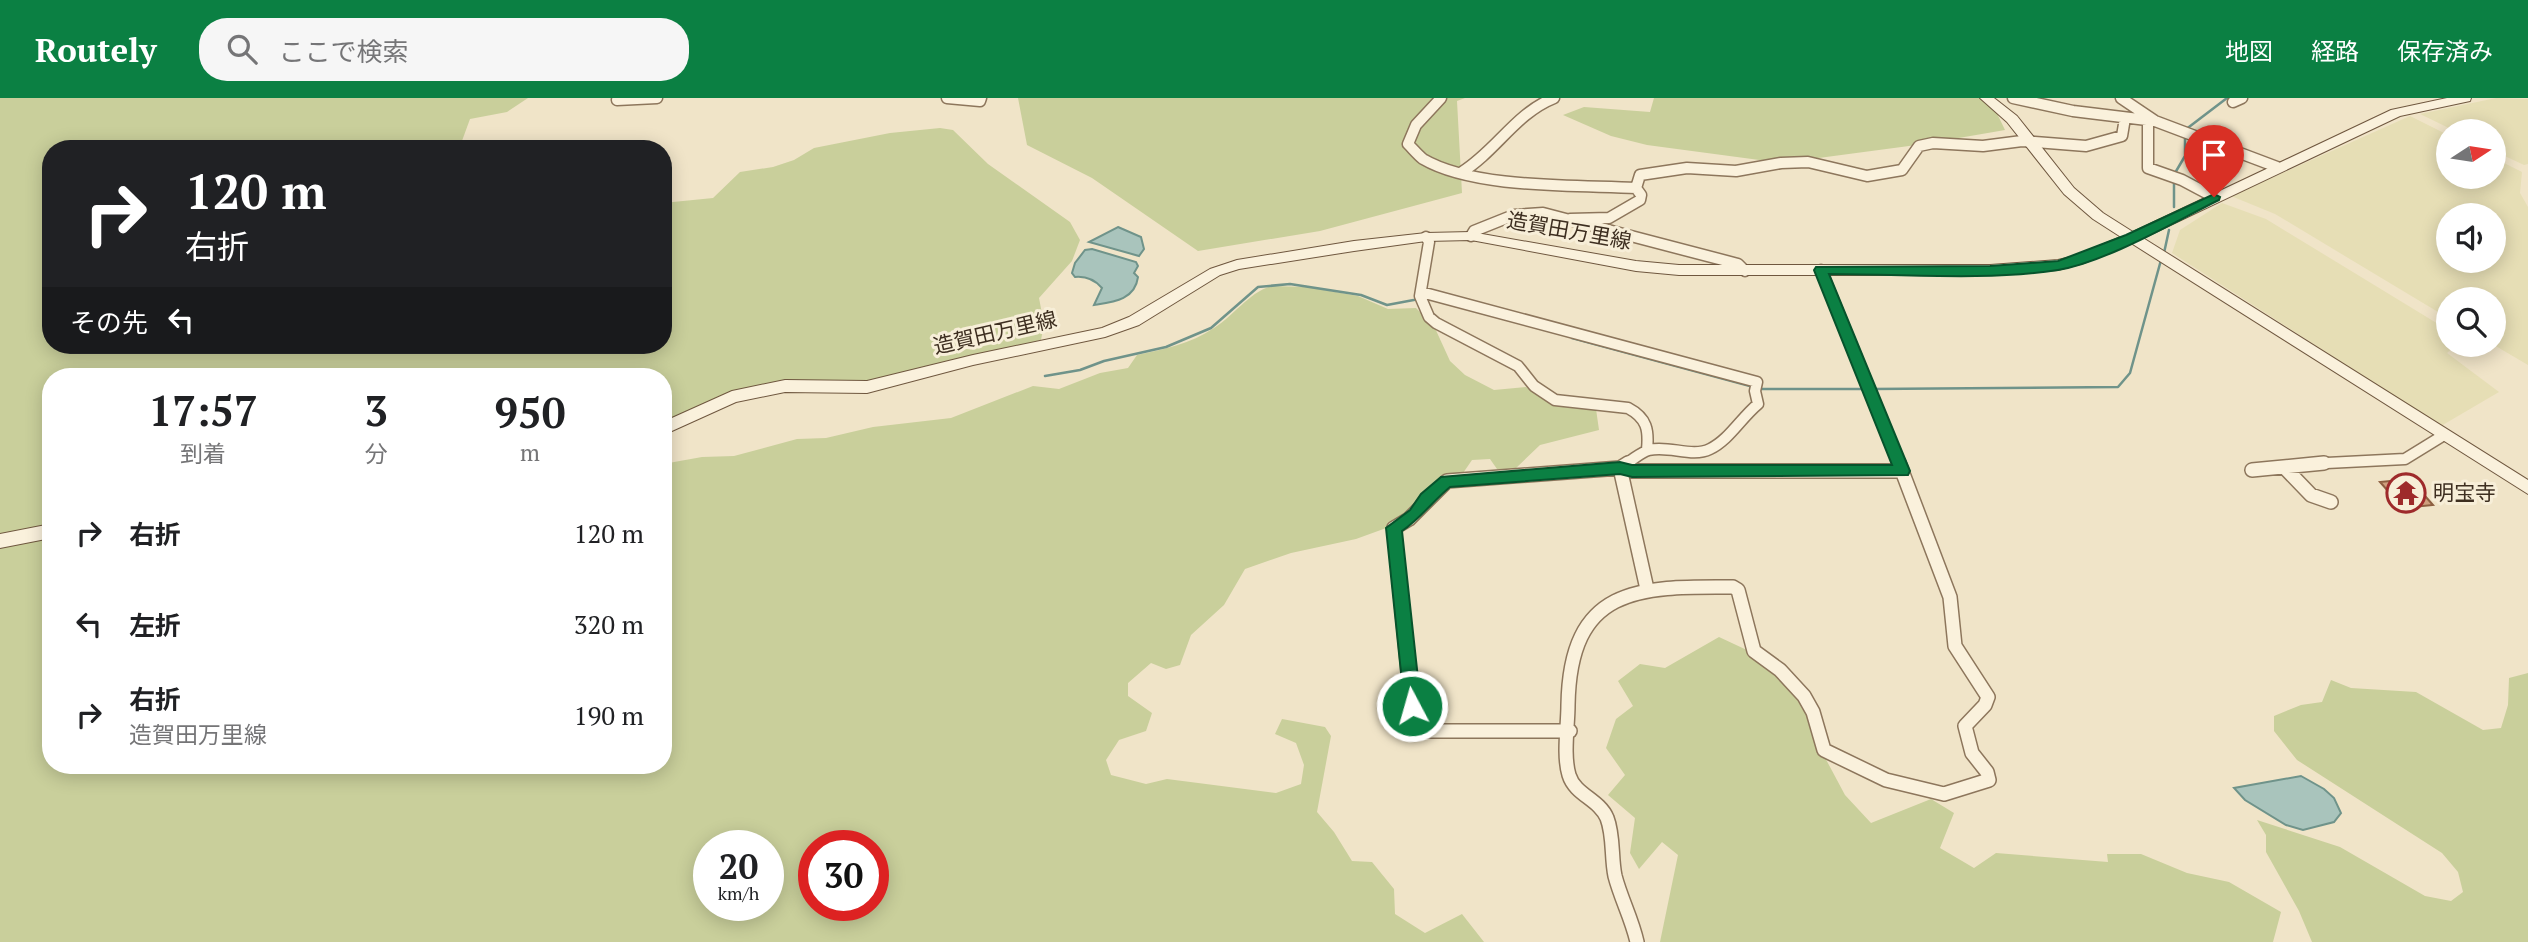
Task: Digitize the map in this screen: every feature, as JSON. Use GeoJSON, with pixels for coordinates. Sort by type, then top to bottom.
{"type":"FeatureCollection","features":[{"type":"Feature","properties":{"kind":"main road"},"geometry":{"type":"LineString","coordinates":[[1986,98],[2012,119],[2084,205],[2130,238],[2528,488]]}},
{"type":"Feature","properties":{"kind":"main road","name":"造賀田万里線"},"geometry":{"type":"LineString","coordinates":[[672,425],[732,397],[785,386],[867,387],[973,360],[1105,332],[1134,321],[1191,285],[1237,265],[1426,237],[1471,236],[1636,266],[1745,271],[2032,269],[2079,260],[2396,113],[2465,98]]}},
{"type":"Feature","properties":{"kind":"main road"},"geometry":{"type":"LineString","coordinates":[[0,541],[42,533]]}},
{"type":"Feature","properties":{"kind":"street"},"geometry":{"type":"LineString","coordinates":[[617,100],[657,98]]}},
{"type":"Feature","properties":{"kind":"street"},"geometry":{"type":"LineString","coordinates":[[947,98],[973,102],[980,101],[981,98]]}},
{"type":"Feature","properties":{"kind":"street"},"geometry":{"type":"LineString","coordinates":[[1441,98],[1416,125],[1408,144],[1416,154],[1462,172],[1545,186],[1636,188]]}},
{"type":"Feature","properties":{"kind":"street"},"geometry":{"type":"LineString","coordinates":[[1462,172],[1497,145],[1512,125],[1526,113],[1540,102],[1553,98]]}},
{"type":"Feature","properties":{"kind":"street"},"geometry":{"type":"LineString","coordinates":[[2013,98],[2152,121],[2277,167]]}},
{"type":"Feature","properties":{"kind":"street"},"geometry":{"type":"LineString","coordinates":[[2121,98],[2152,121]]}},
{"type":"Feature","properties":{"kind":"street"},"geometry":{"type":"LineString","coordinates":[[1636,188],[1640,175],[1687,169],[1736,171],[1781,163],[1808,162],[1857,175],[1894,173],[1902,170],[1914,151],[1924,144],[1983,146],[2030,141],[2086,146],[2100,144],[2122,136],[2126,130],[2125,118]]}},
{"type":"Feature","properties":{"kind":"street"},"geometry":{"type":"LineString","coordinates":[[2152,121],[2148,168],[2182,180],[2214,197]]}},
{"type":"Feature","properties":{"kind":"street"},"geometry":{"type":"LineString","coordinates":[[1570,219],[1609,218],[1640,200],[1641,195],[1636,188]]}},
{"type":"Feature","properties":{"kind":"street"},"geometry":{"type":"LineString","coordinates":[[1471,236],[1474,231],[1529,213],[1570,219],[1738,264],[1745,271]]}},
{"type":"Feature","properties":{"kind":"street"},"geometry":{"type":"LineString","coordinates":[[1426,237],[1429,243],[1421,292],[1423,306],[1436,323],[1518,366],[1534,386],[1555,400],[1628,408],[1639,413],[1649,431],[1647,450]]}},
{"type":"Feature","properties":{"kind":"street"},"geometry":{"type":"LineString","coordinates":[[1637,942],[1632,917],[1614,871],[1607,820],[1598,804],[1580,794],[1571,783],[1568,772],[1572,658],[1579,640],[1590,624],[1610,605],[1647,589],[1733,587],[1738,590],[1754,651],[1780,670],[1804,696],[1813,712],[1824,750],[1886,780],[1944,793],[1989,780],[1987,772],[1972,753],[1965,726],[1985,705],[1989,696],[1955,646],[1950,597],[1821,270]]}},
{"type":"Feature","properties":{"kind":"street"},"geometry":{"type":"LineString","coordinates":[[1421,292],[1757,382],[1755,391],[1758,404],[1741,418],[1732,433],[1722,442],[1700,452],[1665,448],[1647,450],[1620,468]]}},
{"type":"Feature","properties":{"kind":"street"},"geometry":{"type":"LineString","coordinates":[[2252,470],[2330,461],[2405,459],[2444,435]]}},
{"type":"Feature","properties":{"kind":"street"},"geometry":{"type":"LineString","coordinates":[[1570,732],[1414,731],[1394,528],[1416,514],[1426,498],[1447,481],[1620,468],[1632,471],[1902,471]]}},
{"type":"Feature","properties":{"kind":"street"},"geometry":{"type":"LineString","coordinates":[[1620,468],[1647,589]]}},
{"type":"Feature","properties":{"kind":"street"},"geometry":{"type":"LineString","coordinates":[[2285,468],[2311,495],[2331,502]]}},
{"type":"Feature","properties":{"kind":"shaded area"},"geometry":{"type":"Polygon","coordinates":[[[2496,98],[2528,99],[2528,164],[2524,165],[2506,157],[2506,119],[2436,119],[2436,122],[2420,114],[2496,98]]]}},
{"type":"Feature","properties":{"kind":"shaded area"},"geometry":{"type":"Polygon","coordinates":[[[2410,116],[2436,129],[2436,189],[2506,189],[2506,164],[2522,172],[2520,193],[2528,207],[2528,365],[2506,352],[2506,287],[2436,287],[2436,311],[2275,214],[2231,196],[2410,116]]]}},
{"type":"Feature","properties":{"kind":"shaded area"},"geometry":{"type":"Polygon","coordinates":[[[2222,203],[2266,219],[2436,323],[2436,357],[2452,357],[2499,392],[2441,426],[2172,253],[2180,230],[2222,203]]]}},
{"type":"Feature","properties":{"kind":"green space"},"geometry":{"type":"Polygon","coordinates":[[[0,98],[528,98],[507,112],[470,119],[462,140],[42,140],[42,354],[672,354],[672,202],[713,198],[740,172],[773,167],[794,160],[814,148],[890,133],[940,128],[953,130],[988,164],[1070,222],[1080,240],[1072,261],[1039,298],[1044,324],[1041,340],[867,383],[786,382],[672,422],[672,368],[42,368],[42,528],[0,537],[0,98]]]}},
{"type":"Feature","properties":{"kind":"green space"},"geometry":{"type":"Polygon","coordinates":[[[1018,98],[1465,98],[1457,101],[1462,193],[1320,231],[1198,251],[1092,178],[1027,145],[1018,98]]]}},
{"type":"Feature","properties":{"kind":"green space"},"geometry":{"type":"Polygon","coordinates":[[[1654,98],[1985,98],[1991,101],[2005,130],[1781,163],[1647,145],[1611,136],[1563,115],[1584,107],[1650,112],[1654,98]]]}},
{"type":"Feature","properties":{"kind":"green space"},"geometry":{"type":"Polygon","coordinates":[[[1271,286],[1307,287],[1358,296],[1388,309],[1416,308],[1434,326],[1450,361],[1465,375],[1494,390],[1526,387],[1560,403],[1596,409],[1599,430],[1540,445],[1515,469],[1497,469],[1490,459],[1472,460],[1461,476],[1389,527],[1356,539],[1291,553],[1245,569],[1224,605],[1191,635],[1180,665],[1166,669],[1151,663],[1128,683],[1128,696],[1152,713],[1146,731],[1119,740],[1106,760],[1111,775],[1146,784],[1167,779],[1276,793],[1301,784],[1304,765],[1296,743],[1275,734],[1282,719],[1325,727],[1331,736],[1317,812],[1334,832],[1352,861],[1372,862],[1394,889],[1395,914],[1425,933],[1462,914],[1484,942],[0,942],[0,545],[42,536],[42,774],[672,774],[672,462],[702,457],[734,456],[797,439],[826,438],[873,427],[951,418],[1033,386],[1059,389],[1100,373],[1128,368],[1137,355],[1186,342],[1221,323],[1248,299],[1271,286]]]}},
{"type":"Feature","properties":{"kind":"green space"},"geometry":{"type":"Polygon","coordinates":[[[1719,637],[1749,651],[1800,695],[1822,752],[1845,795],[1871,823],[1931,799],[1954,813],[1940,848],[1974,868],[1996,853],[2108,862],[2107,854],[2141,854],[2187,873],[2229,882],[2281,912],[2273,942],[1660,942],[1678,855],[1662,842],[1639,869],[1630,853],[1635,818],[1608,795],[1625,775],[1606,748],[1616,719],[1633,706],[1618,681],[1640,664],[1665,668],[1719,637]]]}},
{"type":"Feature","properties":{"kind":"green space"},"geometry":{"type":"Polygon","coordinates":[[[2528,673],[2528,942],[2312,942],[2299,911],[2266,852],[2266,835],[2257,820],[2340,847],[2425,896],[2451,901],[2463,892],[2458,872],[2442,853],[2297,760],[2274,731],[2274,716],[2301,705],[2322,702],[2331,680],[2351,688],[2416,692],[2483,730],[2501,728],[2508,705],[2509,678],[2528,673]]]}},
{"type":"Feature","properties":{"kind":"water"},"geometry":{"type":"Polygon","coordinates":[[[1118,227],[1141,237],[1144,249],[1139,256],[1089,242],[1118,227]]]}},
{"type":"Feature","properties":{"kind":"water"},"geometry":{"type":"Polygon","coordinates":[[[1092,249],[1136,262],[1138,266],[1134,273],[1138,277],[1133,291],[1115,301],[1094,305],[1102,288],[1093,281],[1075,277],[1072,273],[1075,263],[1085,250],[1092,249]]]}},
{"type":"Feature","properties":{"kind":"water"},"geometry":{"type":"Polygon","coordinates":[[[2301,776],[2334,798],[2341,813],[2334,822],[2303,830],[2286,825],[2245,800],[2234,788],[2301,776]]]}},
{"type":"Feature","properties":{"kind":"building","name":"明宝寺"},"geometry":{"type":"Polygon","coordinates":[[[2410,479],[2433,505],[2403,508],[2380,482],[2410,479]]]}},
{"type":"Feature","properties":{"kind":"waterway"},"geometry":{"type":"LineString","coordinates":[[2175,173],[2185,156],[2185,130],[2227,98]]}},
{"type":"Feature","properties":{"kind":"waterway"},"geometry":{"type":"LineString","coordinates":[[2174,181],[2174,207]]}},
{"type":"Feature","properties":{"kind":"waterway"},"geometry":{"type":"LineString","coordinates":[[2164,253],[2169,230]]}},
{"type":"Feature","properties":{"kind":"waterway"},"geometry":{"type":"LineString","coordinates":[[1873,389],[2118,387],[2130,373],[2161,260]]}},
{"type":"Feature","properties":{"kind":"waterway"},"geometry":{"type":"LineString","coordinates":[[1045,376],[1080,370],[1104,361],[1166,347],[1211,328],[1258,287],[1290,284],[1361,295],[1387,305],[1419,299]]}},
{"type":"Feature","properties":{"kind":"waterway"},"geometry":{"type":"LineString","coordinates":[[1572,338],[1761,389],[1866,389]]}},
{"type":"Feature","properties":{"kind":"place","name":"明宝寺"},"geometry":{"type":"Point","coordinates":[2406,493]}},
{"type":"Feature","properties":{"kind":"route"},"geometry":{"type":"LineString","coordinates":[[1412,706],[1394,528],[1416,514],[1426,498],[1447,481],[1620,468],[1632,471],[1902,471],[1821,270],[1990,270],[2058,265],[2079,260],[2130,238],[2214,197]]}}]}
